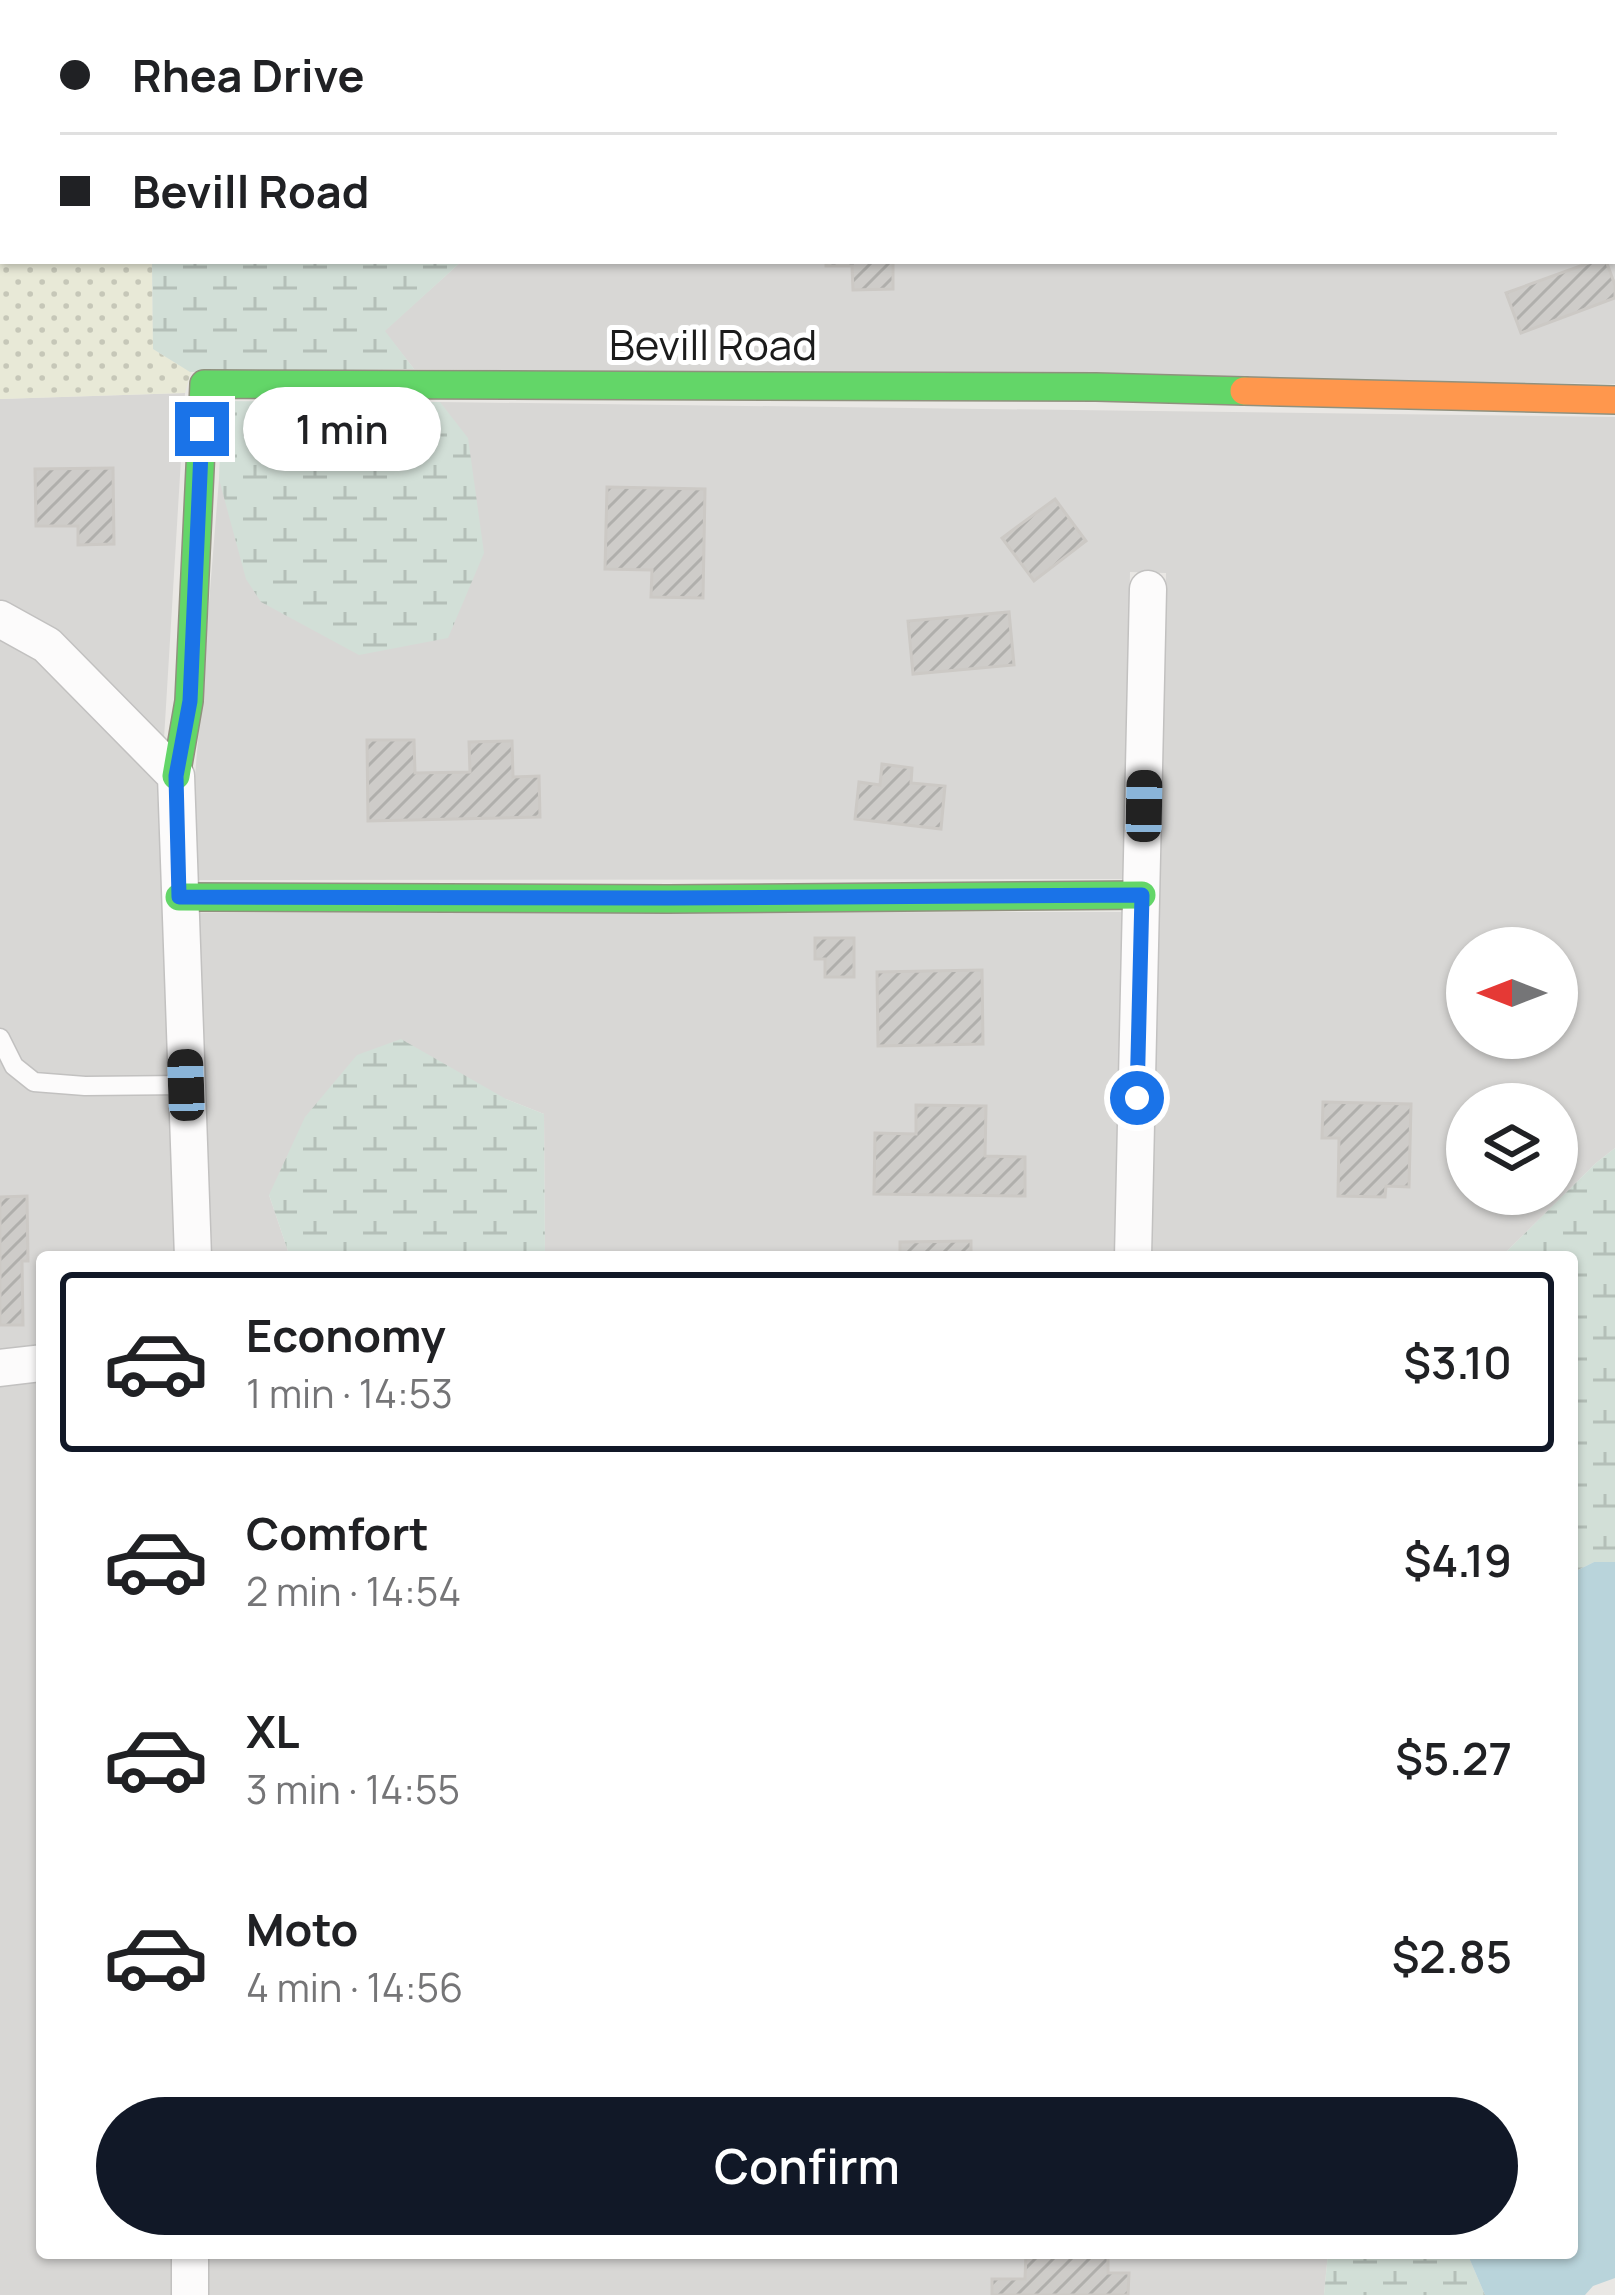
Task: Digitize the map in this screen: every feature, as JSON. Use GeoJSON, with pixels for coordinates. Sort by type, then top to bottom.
{"type":"FeatureCollection","features":[{"type":"Feature","properties":{"kind":"street","name":"Bevill Road"},"geometry":{"type":"LineString","coordinates":[[176,776],[190,701],[204,384],[1096,387],[1615,400]]}},
{"type":"Feature","properties":{"kind":"street"},"geometry":{"type":"LineString","coordinates":[[1133,1251],[1148,589]]}},
{"type":"Feature","properties":{"kind":"street"},"geometry":{"type":"LineString","coordinates":[[0,619],[47,645],[176,776],[193,1251]]}},
{"type":"Feature","properties":{"kind":"street"},"geometry":{"type":"LineString","coordinates":[[179,897],[1142,895]]}},
{"type":"Feature","properties":{"kind":"street"},"geometry":{"type":"LineString","coordinates":[[0,1368],[36,1365]]}},
{"type":"Feature","properties":{"kind":"street"},"geometry":{"type":"LineString","coordinates":[[190,2259],[190,2295]]}},
{"type":"Feature","properties":{"kind":"lane"},"geometry":{"type":"LineString","coordinates":[[0,1038],[14,1066],[34,1082],[186,1085]]}},
{"type":"Feature","properties":{"kind":"shaded area"},"geometry":{"type":"Polygon","coordinates":[[[459,264],[1615,264],[1615,384],[414,369],[384,331],[459,264]]]}},
{"type":"Feature","properties":{"kind":"shaded area"},"geometry":{"type":"Polygon","coordinates":[[[185,393],[164,739],[57,631],[0,600],[0,399],[185,393]]]}},
{"type":"Feature","properties":{"kind":"shaded area"},"geometry":{"type":"Polygon","coordinates":[[[440,402],[1615,417],[1615,1148],[1578,1181],[1578,1083],[1446,1083],[1446,1215],[1543,1215],[1507,1251],[1152,1251],[1166,573],[1130,572],[1124,879],[197,880],[195,777],[219,479],[440,402]]]}},
{"type":"Feature","properties":{"kind":"shaded area"},"geometry":{"type":"Polygon","coordinates":[[[0,639],[35,658],[157,780],[175,1251],[36,1251],[36,1348],[0,1351],[0,639]]]}},
{"type":"Feature","properties":{"kind":"shaded area"},"geometry":{"type":"Polygon","coordinates":[[[1123,912],[1115,1251],[545,1251],[544,1114],[506,1099],[269,1195],[288,1251],[212,1251],[198,913],[1123,912]]]}},
{"type":"Feature","properties":{"kind":"shaded area"},"geometry":{"type":"Polygon","coordinates":[[[36,1381],[36,2259],[172,2259],[172,2295],[0,2295],[0,1385],[36,1381]]]}},
{"type":"Feature","properties":{"kind":"shaded area"},"geometry":{"type":"Polygon","coordinates":[[[209,2259],[1327,2259],[1324,2295],[209,2295],[209,2259]]]}},
{"type":"Feature","properties":{"kind":"green space"},"geometry":{"type":"Polygon","coordinates":[[[0,264],[152,264],[153,349],[191,372],[185,393],[0,399],[0,264]]]}},
{"type":"Feature","properties":{"kind":"green space"},"geometry":{"type":"Polygon","coordinates":[[[152,264],[459,264],[385,331],[414,369],[190,372],[153,349],[152,264]]]}},
{"type":"Feature","properties":{"kind":"green space"},"geometry":{"type":"Polygon","coordinates":[[[222,401],[440,402],[468,438],[484,553],[448,638],[359,655],[261,602],[246,579],[219,479],[222,401]]]}},
{"type":"Feature","properties":{"kind":"green space"},"geometry":{"type":"Polygon","coordinates":[[[401,1039],[506,1099],[544,1114],[545,1251],[288,1251],[269,1195],[305,1117],[357,1055],[401,1039]]]}},
{"type":"Feature","properties":{"kind":"green space"},"geometry":{"type":"Polygon","coordinates":[[[1615,1148],[1615,1562],[1594,1562],[1578,1570],[1578,1251],[1507,1251],[1543,1215],[1578,1215],[1578,1181],[1615,1148]]]}},
{"type":"Feature","properties":{"kind":"green space"},"geometry":{"type":"Polygon","coordinates":[[[1327,2259],[1470,2259],[1485,2295],[1324,2295],[1327,2259]]]}},
{"type":"Feature","properties":{"kind":"water"},"geometry":{"type":"Polygon","coordinates":[[[1594,1562],[1615,1562],[1615,2278],[1593,2286],[1585,2295],[1485,2295],[1470,2259],[1578,2259],[1578,1570],[1594,1562]]]}},
{"type":"Feature","properties":{"kind":"building"},"geometry":{"type":"Polygon","coordinates":[[[893,264],[893,289],[853,290],[852,266],[826,266],[893,264]]]}},
{"type":"Feature","properties":{"kind":"building"},"geometry":{"type":"Polygon","coordinates":[[[1586,264],[1607,264],[1615,285],[1615,298],[1521,333],[1506,293],[1586,264]]]}},
{"type":"Feature","properties":{"kind":"building"},"geometry":{"type":"Polygon","coordinates":[[[113,468],[114,544],[78,545],[78,526],[36,526],[35,469],[113,468]]]}},
{"type":"Feature","properties":{"kind":"building"},"geometry":{"type":"Polygon","coordinates":[[[607,487],[705,489],[703,598],[651,597],[652,570],[605,569],[607,487]]]}},
{"type":"Feature","properties":{"kind":"building"},"geometry":{"type":"Polygon","coordinates":[[[1055,499],[1086,541],[1034,581],[1002,538],[1055,499]]]}},
{"type":"Feature","properties":{"kind":"building"},"geometry":{"type":"Polygon","coordinates":[[[1009,612],[1014,665],[913,674],[908,621],[1009,612]]]}},
{"type":"Feature","properties":{"kind":"building"},"geometry":{"type":"Polygon","coordinates":[[[367,740],[414,740],[415,773],[470,772],[469,742],[512,741],[513,777],[539,776],[540,817],[368,821],[367,740]]]}},
{"type":"Feature","properties":{"kind":"building"},"geometry":{"type":"Polygon","coordinates":[[[882,764],[912,768],[911,783],[945,786],[941,829],[855,819],[859,782],[880,785],[882,764]]]}},
{"type":"Feature","properties":{"kind":"building"},"geometry":{"type":"Polygon","coordinates":[[[815,938],[854,938],[854,977],[825,977],[825,959],[815,959],[815,938]]]}},
{"type":"Feature","properties":{"kind":"building"},"geometry":{"type":"Polygon","coordinates":[[[982,970],[983,1044],[878,1046],[877,972],[982,970]]]}},
{"type":"Feature","properties":{"kind":"building"},"geometry":{"type":"Polygon","coordinates":[[[1323,1102],[1411,1104],[1409,1187],[1386,1186],[1385,1197],[1338,1196],[1339,1138],[1322,1138],[1323,1102]]]}},
{"type":"Feature","properties":{"kind":"building"},"geometry":{"type":"Polygon","coordinates":[[[916,1105],[986,1106],[985,1156],[1025,1157],[1025,1196],[874,1194],[875,1133],[916,1134],[916,1105]]]}},
{"type":"Feature","properties":{"kind":"building"},"geometry":{"type":"Polygon","coordinates":[[[27,1196],[23,1325],[0,1325],[0,1197],[27,1196]]]}},
{"type":"Feature","properties":{"kind":"building"},"geometry":{"type":"Polygon","coordinates":[[[971,1241],[971,1251],[900,1251],[900,1242],[971,1241]]]}},
{"type":"Feature","properties":{"kind":"building"},"geometry":{"type":"Polygon","coordinates":[[[1026,2259],[1108,2259],[1108,2273],[1129,2273],[1128,2295],[992,2295],[992,2279],[1025,2279],[1026,2259]]]}},
{"type":"Feature","properties":{"kind":"traffic: fast"},"geometry":{"type":"LineString","coordinates":[[176,776],[189,701],[204,384],[1244,391]]}},
{"type":"Feature","properties":{"kind":"traffic: fast"},"geometry":{"type":"LineString","coordinates":[[179,897],[1142,895]]}},
{"type":"Feature","properties":{"kind":"traffic: slow"},"geometry":{"type":"LineString","coordinates":[[1244,391],[1615,400]]}},
{"type":"Feature","properties":{"kind":"route"},"geometry":{"type":"LineString","coordinates":[[202,429],[190,701],[176,776],[179,897],[1142,895],[1137,1098]]}}]}
